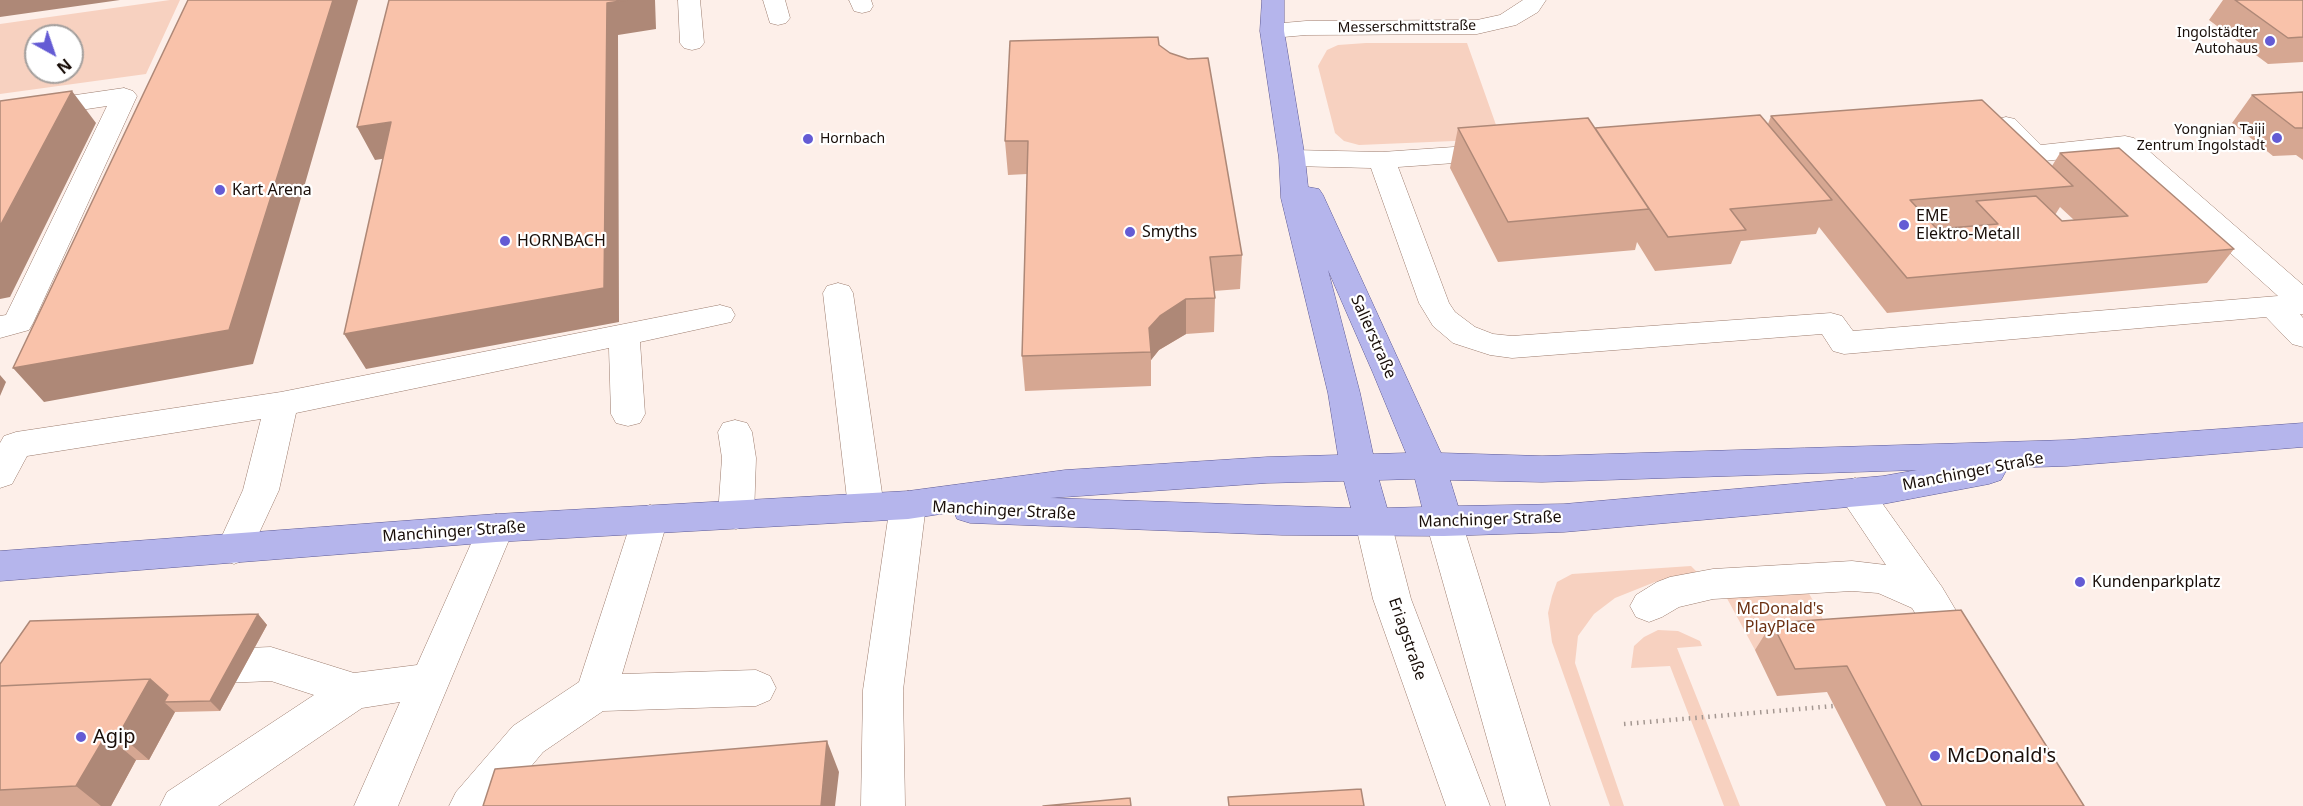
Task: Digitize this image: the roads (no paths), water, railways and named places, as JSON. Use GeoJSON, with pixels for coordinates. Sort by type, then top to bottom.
{"type":"FeatureCollection","features":[{"type":"Feature","properties":{"kind":"main road","name":"Salierstraße"},"geometry":{"type":"LineString","coordinates":[[1273,0],[1272,32],[1292,158],[1295,198],[1346,400],[1358,468]]}},
{"type":"Feature","properties":{"kind":"main road","name":"Salierstraße"},"geometry":{"type":"LineString","coordinates":[[1292,158],[1429,466],[1444,522]]}},
{"type":"Feature","properties":{"kind":"main road","name":"Manchinger Straße"},"geometry":{"type":"LineString","coordinates":[[0,566],[496,528],[908,505],[1065,483],[1267,470],[1429,466],[1542,469],[2067,453],[2303,435]]}},
{"type":"Feature","properties":{"kind":"main road","name":"Manchinger Straße"},"geometry":{"type":"LineString","coordinates":[[908,505],[1082,515],[1373,522],[1564,518],[1855,492],[1949,479],[2067,453]]}},
{"type":"Feature","properties":{"kind":"main road","name":"Eriagstraße"},"geometry":{"type":"LineString","coordinates":[[1358,468],[1373,522]]}},
{"type":"Feature","properties":{"kind":"street"},"geometry":{"type":"LineString","coordinates":[[689,0],[699,34]]}},
{"type":"Feature","properties":{"kind":"street","name":"Messerschmittstraße"},"geometry":{"type":"LineString","coordinates":[[1272,32],[1306,28],[1477,27],[1508,20],[1530,7],[1535,0]]}},
{"type":"Feature","properties":{"kind":"street"},"geometry":{"type":"LineString","coordinates":[[0,114],[124,96],[18,323],[0,327]]}},
{"type":"Feature","properties":{"kind":"street"},"geometry":{"type":"LineString","coordinates":[[1985,118],[1997,117],[2035,154],[2125,144],[2303,303]]}},
{"type":"Feature","properties":{"kind":"street"},"geometry":{"type":"LineString","coordinates":[[1292,158],[1382,160],[1524,150]]}},
{"type":"Feature","properties":{"kind":"street"},"geometry":{"type":"LineString","coordinates":[[1382,160],[1434,303],[1444,319],[1464,336],[1490,344],[1512,347],[1831,323],[1844,343],[2303,303]]}},
{"type":"Feature","properties":{"kind":"street"},"geometry":{"type":"LineString","coordinates":[[838,293],[866,507]]}},
{"type":"Feature","properties":{"kind":"street"},"geometry":{"type":"LineString","coordinates":[[2273,306],[2303,336]]}},
{"type":"Feature","properties":{"kind":"street"},"geometry":{"type":"LineString","coordinates":[[0,475],[16,445],[281,404],[720,315]]}},
{"type":"Feature","properties":{"kind":"street"},"geometry":{"type":"LineString","coordinates":[[624,334],[628,414]]}},
{"type":"Feature","properties":{"kind":"street"},"geometry":{"type":"LineString","coordinates":[[234,549],[261,490],[281,404]]}},
{"type":"Feature","properties":{"kind":"street"},"geometry":{"type":"LineString","coordinates":[[735,432],[739,458],[736,515]]}},
{"type":"Feature","properties":{"kind":"street"},"geometry":{"type":"LineString","coordinates":[[1855,492],[1929,598],[1977,680]]}},
{"type":"Feature","properties":{"kind":"street"},"geometry":{"type":"LineString","coordinates":[[883,806],[883,690],[908,505]]}},
{"type":"Feature","properties":{"kind":"street"},"geometry":{"type":"LineString","coordinates":[[596,693],[650,519]]}},
{"type":"Feature","properties":{"kind":"street","name":"Eriagstraße"},"geometry":{"type":"LineString","coordinates":[[1373,522],[1392,599],[1468,806]]}},
{"type":"Feature","properties":{"kind":"street"},"geometry":{"type":"LineString","coordinates":[[1444,522],[1528,806]]}},
{"type":"Feature","properties":{"kind":"street"},"geometry":{"type":"LineString","coordinates":[[376,806],[496,528]]}},
{"type":"Feature","properties":{"kind":"street"},"geometry":{"type":"LineString","coordinates":[[1649,606],[1670,593],[1713,584],[1852,576],[1878,578],[1896,583],[1929,598]]}},
{"type":"Feature","properties":{"kind":"street"},"geometry":{"type":"LineString","coordinates":[[165,669],[271,664],[354,690],[430,681]]}},
{"type":"Feature","properties":{"kind":"street"},"geometry":{"type":"LineString","coordinates":[[471,806],[528,739],[596,693],[756,688]]}},
{"type":"Feature","properties":{"kind":"street"},"geometry":{"type":"LineString","coordinates":[[182,806],[354,690]]}},
{"type":"Feature","properties":{"kind":"place","name":"Ingolstädter Autohaus"},"geometry":{"type":"Point","coordinates":[2270,41]}},
{"type":"Feature","properties":{"kind":"place","name":"Yongnian Taiji Zentrum Ingolstadt"},"geometry":{"type":"Point","coordinates":[2277,138]}},
{"type":"Feature","properties":{"kind":"place","name":"Hornbach"},"geometry":{"type":"Point","coordinates":[808,139]}},
{"type":"Feature","properties":{"kind":"place","name":"Kart Arena"},"geometry":{"type":"Point","coordinates":[220,190]}},
{"type":"Feature","properties":{"kind":"place","name":"EME Elektro-Metall"},"geometry":{"type":"Point","coordinates":[1904,225]}},
{"type":"Feature","properties":{"kind":"place","name":"Smyths"},"geometry":{"type":"Point","coordinates":[1130,232]}},
{"type":"Feature","properties":{"kind":"place","name":"HORNBACH"},"geometry":{"type":"Point","coordinates":[505,241]}},
{"type":"Feature","properties":{"kind":"place","name":"Kundenparkplatz"},"geometry":{"type":"Point","coordinates":[2080,582]}},
{"type":"Feature","properties":{"kind":"place","name":"Agip"},"geometry":{"type":"Point","coordinates":[81,737]}},
{"type":"Feature","properties":{"kind":"place","name":"McDonald's"},"geometry":{"type":"Point","coordinates":[1935,756]}},
{"type":"Feature","properties":{"kind":"park label","name":"McDonald's PlayPlace"},"geometry":{"type":"Point","coordinates":[1780,618]}}]}
